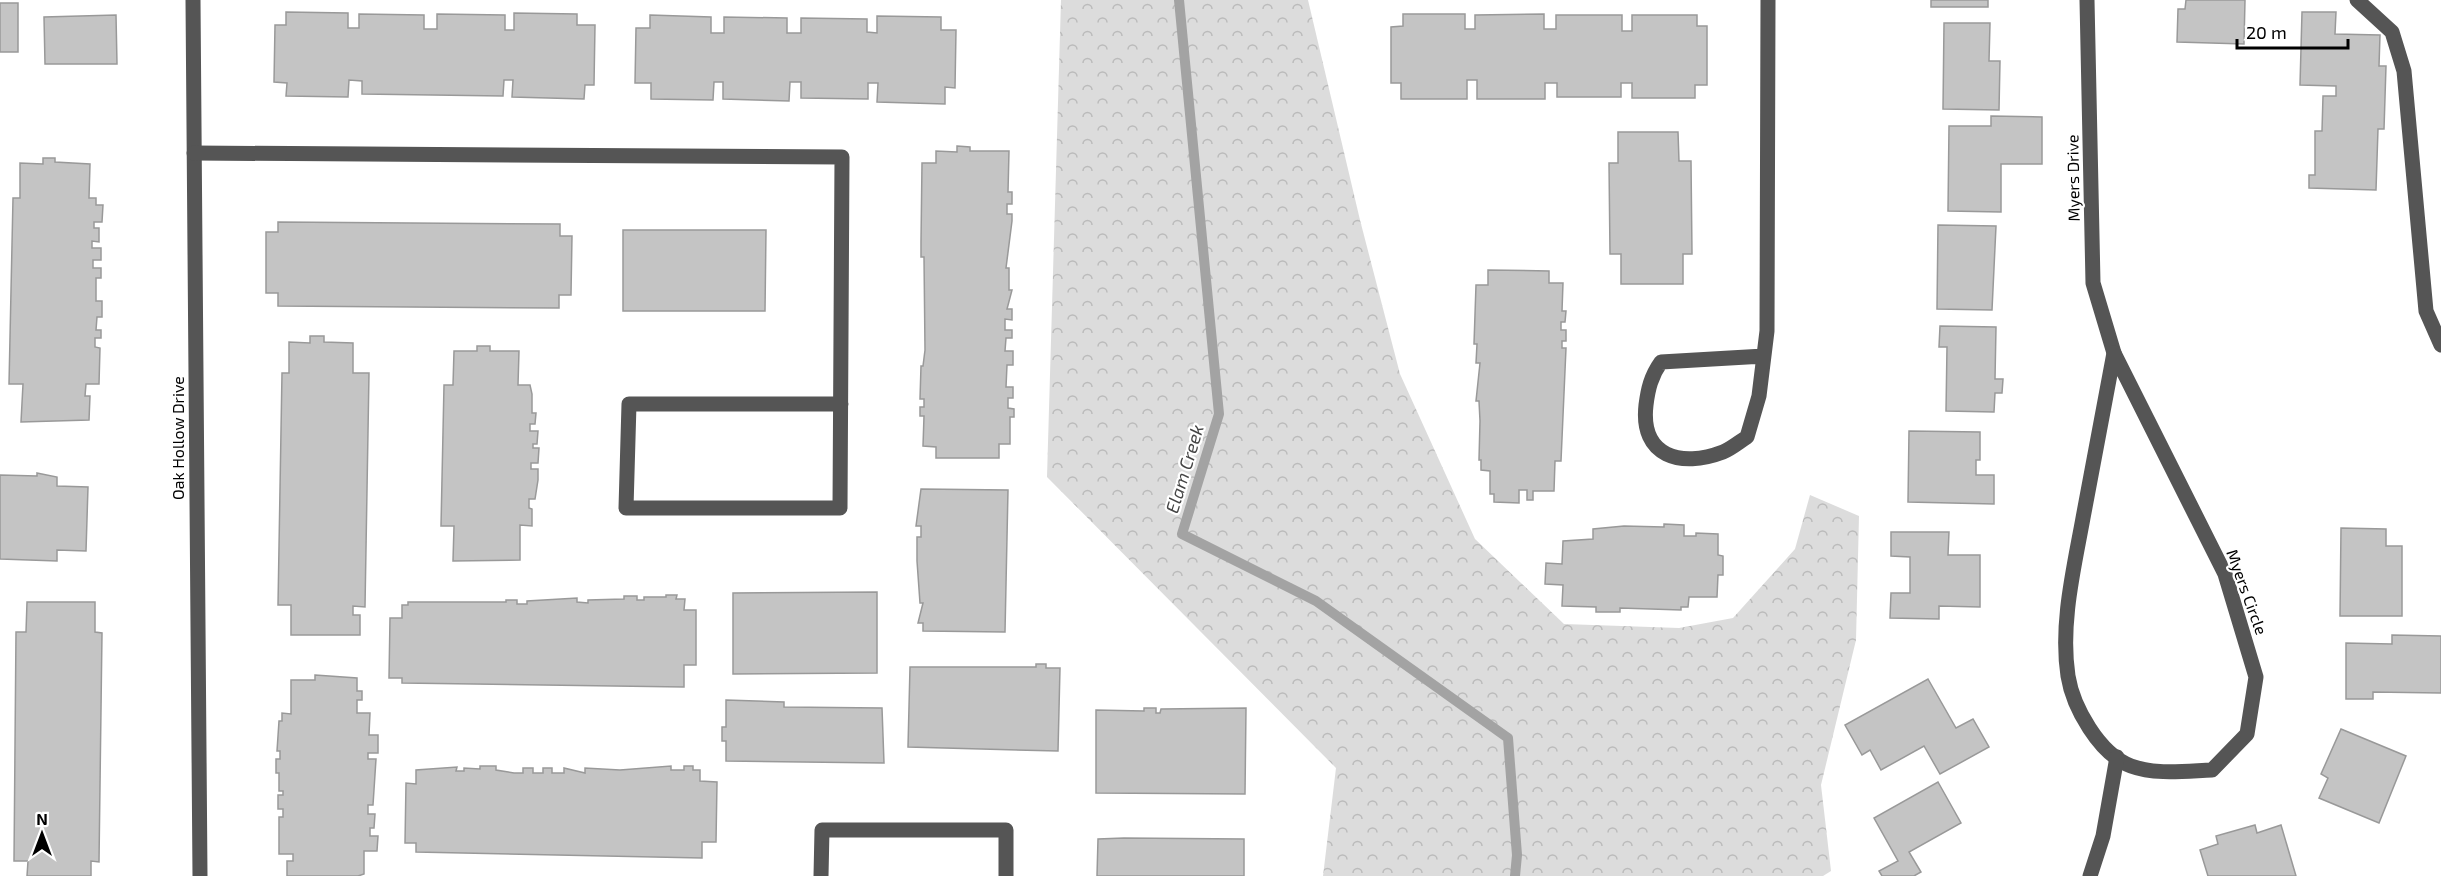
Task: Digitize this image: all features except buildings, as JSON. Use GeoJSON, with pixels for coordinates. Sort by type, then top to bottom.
{"type":"FeatureCollection","features":[{"type":"Feature","properties":{"kind":"street","name":"Oak Hollow Drive"},"geometry":{"type":"LineString","coordinates":[[193,0],[200,876]]}},
{"type":"Feature","properties":{"kind":"street"},"geometry":{"type":"LineString","coordinates":[[1764,356],[1661,362],[1652,375],[1647,396],[1644,420],[1648,439],[1655,447],[1673,457],[1700,457],[1724,452],[1747,437],[1759,396],[1764,356],[1767,331],[1768,0]]}},
{"type":"Feature","properties":{"kind":"street","name":"Myers Drive"},"geometry":{"type":"LineString","coordinates":[[2086,0],[2093,282],[2114,353]]}},
{"type":"Feature","properties":{"kind":"street"},"geometry":{"type":"LineString","coordinates":[[2357,0],[2392,32],[2404,71],[2426,311],[2441,345]]}},
{"type":"Feature","properties":{"kind":"street"},"geometry":{"type":"LineString","coordinates":[[194,153],[842,157],[841,404],[840,508],[626,508],[629,404],[841,404]]}},
{"type":"Feature","properties":{"kind":"street","name":"Myers Circle"},"geometry":{"type":"LineString","coordinates":[[2114,353],[2225,573],[2256,677],[2247,734],[2212,770],[2171,772],[2130,766],[2099,743],[2086,724],[2068,677],[2066,635],[2073,570],[2114,353]]}},
{"type":"Feature","properties":{"kind":"street"},"geometry":{"type":"LineString","coordinates":[[2090,876],[2103,836],[2117,757]]}},
{"type":"Feature","properties":{"kind":"street"},"geometry":{"type":"LineString","coordinates":[[821,876],[822,830],[1005,830],[1006,876]]}},
{"type":"Feature","properties":{"kind":"green space"},"geometry":{"type":"Polygon","coordinates":[[[1061,0],[1308,0],[1360,220],[1400,374],[1475,539],[1564,624],[1679,628],[1733,618],[1795,549],[1810,495],[1859,516],[1856,640],[1821,785],[1831,871],[1823,876],[1323,876],[1336,768],[1047,477],[1061,0]]]}},
{"type":"Feature","properties":{"kind":"waterway","name":"Elam Creek"},"geometry":{"type":"LineString","coordinates":[[1179,0],[1219,414],[1182,534],[1316,601],[1508,738],[1517,855],[1515,876]]}}]}
